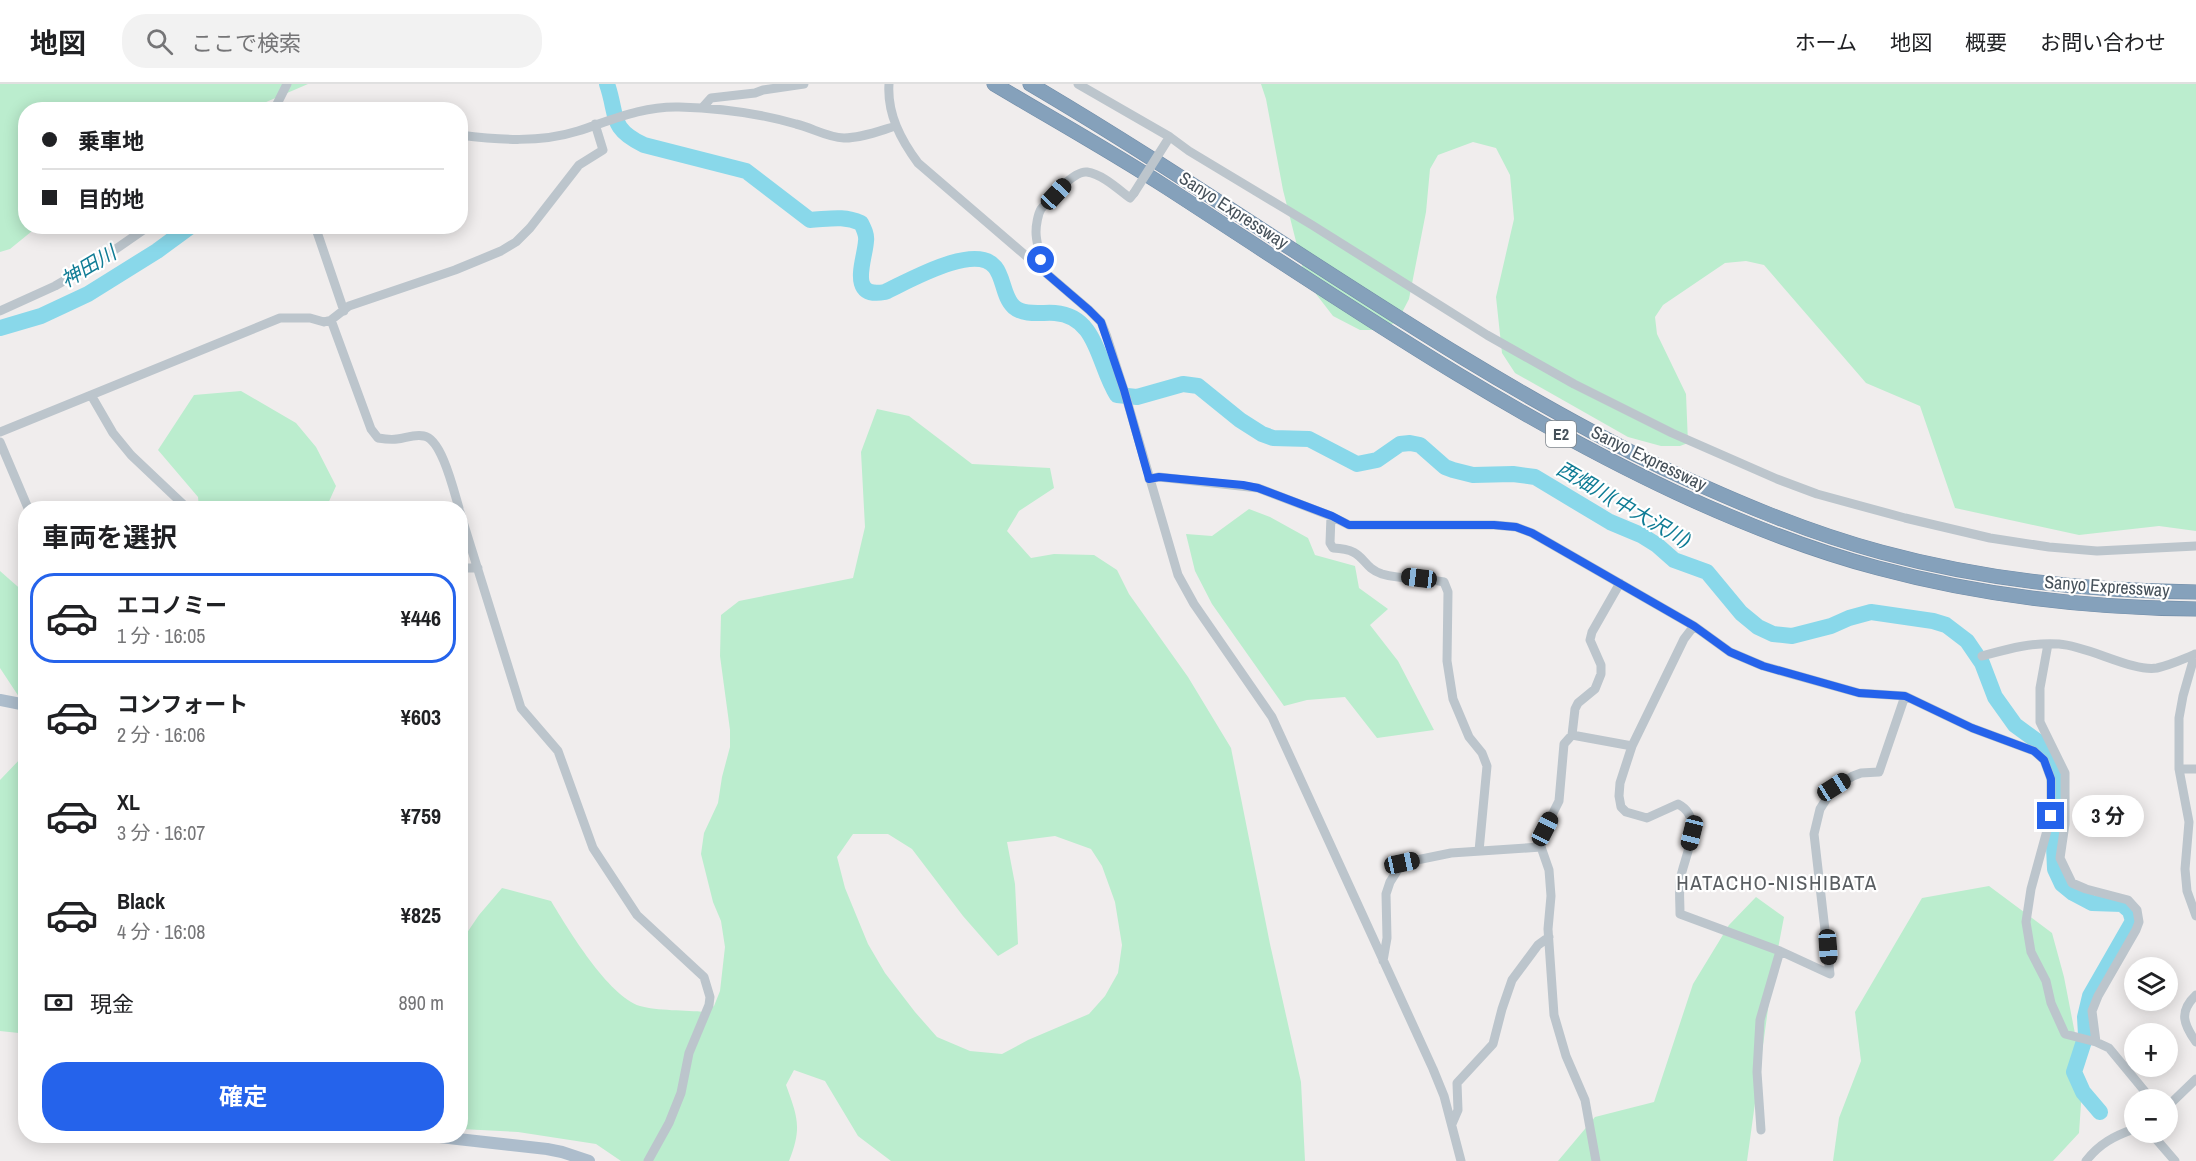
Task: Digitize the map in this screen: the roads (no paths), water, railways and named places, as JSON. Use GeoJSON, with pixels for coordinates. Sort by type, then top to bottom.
{"type":"FeatureCollection","features":[{"type":"Feature","properties":{"kind":"highway","name":"Sanyo Expressway"},"geometry":{"type":"LineString","coordinates":[[994,84],[1161,184],[1474,385],[1596,454],[1727,516],[1800,544],[1937,583],[2064,602],[2134,608],[2196,609]]}},
{"type":"Feature","properties":{"kind":"highway","name":"Sanyo Expressway"},"geometry":{"type":"LineString","coordinates":[[1030,84],[1171,170],[1363,296],[1483,371],[1601,437],[1733,501],[1879,552],[1941,567],[2065,586],[2134,591],[2196,592]]}},
{"type":"Feature","properties":{"kind":"main road"},"geometry":{"type":"LineString","coordinates":[[0,700],[18,703]]}},
{"type":"Feature","properties":{"kind":"main road"},"geometry":{"type":"LineString","coordinates":[[468,1140],[547,1149],[589,1161]]}},
{"type":"Feature","properties":{"kind":"street"},"geometry":{"type":"LineString","coordinates":[[278,102],[287,84]]}},
{"type":"Feature","properties":{"kind":"street"},"geometry":{"type":"LineString","coordinates":[[702,108],[711,98],[804,84]]}},
{"type":"Feature","properties":{"kind":"street"},"geometry":{"type":"LineString","coordinates":[[889,84],[890,106],[896,126],[918,164],[1101,322],[1124,390],[1178,575],[1194,604],[1272,717],[1433,1069],[1444,1096],[1461,1161]]}},
{"type":"Feature","properties":{"kind":"street"},"geometry":{"type":"LineString","coordinates":[[1078,84],[1312,225],[1487,335],[1574,384],[1672,433],[1777,478],[1817,494],[1990,538],[2049,547],[2097,551],[2196,546]]}},
{"type":"Feature","properties":{"kind":"street"},"geometry":{"type":"LineString","coordinates":[[468,136],[525,140],[577,132],[623,115],[645,110],[676,107],[754,114],[798,124],[828,136],[844,138],[860,137],[896,126]]}},
{"type":"Feature","properties":{"kind":"street"},"geometry":{"type":"LineString","coordinates":[[0,432],[280,318],[310,318],[324,322],[331,320],[349,306],[455,270],[501,250],[516,242],[530,228],[579,165],[603,150],[600,123]]}},
{"type":"Feature","properties":{"kind":"street"},"geometry":{"type":"LineString","coordinates":[[1040,268],[1041,260],[1036,232],[1040,211],[1072,176],[1080,172],[1100,176],[1130,198],[1169,139]]}},
{"type":"Feature","properties":{"kind":"street"},"geometry":{"type":"LineString","coordinates":[[0,311],[56,286],[137,234]]}},
{"type":"Feature","properties":{"kind":"street"},"geometry":{"type":"LineString","coordinates":[[318,234],[344,310]]}},
{"type":"Feature","properties":{"kind":"street"},"geometry":{"type":"LineString","coordinates":[[331,320],[371,429],[378,438],[397,439],[408,436],[432,438],[439,447],[457,501]]}},
{"type":"Feature","properties":{"kind":"street"},"geometry":{"type":"LineString","coordinates":[[91,395],[113,433],[131,455],[180,501]]}},
{"type":"Feature","properties":{"kind":"street"},"geometry":{"type":"LineString","coordinates":[[0,442],[25,501]]}},
{"type":"Feature","properties":{"kind":"street"},"geometry":{"type":"LineString","coordinates":[[1149,479],[1159,477],[1258,488],[1332,516],[1349,525],[1516,527],[1532,533],[1694,626],[1730,652],[1763,666],[1859,693],[1905,696],[1972,728],[2034,751],[2044,760],[2049,769],[2051,816],[2031,889],[2026,922],[2031,952],[2046,981],[2051,1003],[2066,1034],[2109,1048],[2143,1089]]}},
{"type":"Feature","properties":{"kind":"street"},"geometry":{"type":"LineString","coordinates":[[1332,516],[1330,543],[1333,548],[1348,549],[1357,553],[1373,569],[1383,574],[1444,582],[1448,592],[1447,661],[1453,699],[1470,737],[1482,753],[1487,766],[1479,851]]}},
{"type":"Feature","properties":{"kind":"street"},"geometry":{"type":"LineString","coordinates":[[468,536],[521,708],[558,751],[593,848],[637,915],[707,981],[709,1005],[689,1053],[681,1093],[669,1123],[648,1161]]}},
{"type":"Feature","properties":{"kind":"street"},"geometry":{"type":"LineString","coordinates":[[468,568],[478,568]]}},
{"type":"Feature","properties":{"kind":"street"},"geometry":{"type":"LineString","coordinates":[[1596,1161],[1585,1100],[1566,1056],[1554,1015],[1549,937],[1551,896],[1548,870],[1541,847],[1545,829],[1560,801],[1564,744],[1572,735],[1578,703],[1595,690],[1601,674],[1600,665],[1590,640],[1592,632],[1620,583]]}},
{"type":"Feature","properties":{"kind":"street"},"geometry":{"type":"LineString","coordinates":[[1694,626],[1684,639],[1632,746],[1620,783],[1621,807],[1626,812],[1647,818],[1678,804],[1684,807],[1691,817],[1692,833],[1680,881],[1680,914],[1780,951],[1830,974],[1814,834],[1820,809],[1834,787],[1843,781],[1861,773],[1879,772],[1905,696]]}},
{"type":"Feature","properties":{"kind":"street"},"geometry":{"type":"LineString","coordinates":[[1982,656],[2027,644],[2061,644],[2099,653],[2137,666],[2155,668],[2174,664],[2196,654]]}},
{"type":"Feature","properties":{"kind":"street"},"geometry":{"type":"LineString","coordinates":[[2048,644],[2040,688],[2040,722],[2065,773],[2065,825],[2060,858],[2072,883],[2128,900],[2137,910],[2139,922],[2092,1011],[2096,1042]]}},
{"type":"Feature","properties":{"kind":"street"},"geometry":{"type":"LineString","coordinates":[[2196,654],[2179,718],[2179,769],[2189,822],[2185,869],[2187,891],[2196,916]]}},
{"type":"Feature","properties":{"kind":"street"},"geometry":{"type":"LineString","coordinates":[[1572,735],[1632,746]]}},
{"type":"Feature","properties":{"kind":"street"},"geometry":{"type":"LineString","coordinates":[[2179,769],[2196,769]]}},
{"type":"Feature","properties":{"kind":"street"},"geometry":{"type":"LineString","coordinates":[[1383,961],[1387,938],[1386,894],[1390,882],[1402,863],[1451,853],[1541,847]]}},
{"type":"Feature","properties":{"kind":"street"},"geometry":{"type":"LineString","coordinates":[[1452,1124],[1458,1110],[1457,1083],[1492,1044],[1512,980],[1538,945],[1549,937]]}},
{"type":"Feature","properties":{"kind":"street"},"geometry":{"type":"LineString","coordinates":[[1761,1130],[1757,1072],[1760,1020],[1780,951]]}},
{"type":"Feature","properties":{"kind":"street"},"geometry":{"type":"LineString","coordinates":[[2196,995],[2189,1002],[2184,1018],[2185,1027],[2196,1042]]}},
{"type":"Feature","properties":{"kind":"street"},"geometry":{"type":"LineString","coordinates":[[2178,1096],[2196,1079]]}},
{"type":"Feature","properties":{"kind":"street"},"geometry":{"type":"LineString","coordinates":[[2086,1161],[2095,1149],[2115,1135],[2124,1132]]}},
{"type":"Feature","properties":{"kind":"street"},"geometry":{"type":"LineString","coordinates":[[2159,1143],[2175,1161]]}},
{"type":"Feature","properties":{"kind":"waterway","name":"西畑川(中大沢川)"},"geometry":{"type":"LineString","coordinates":[[607,84],[616,120],[625,133],[633,139],[644,145],[746,171],[810,220],[842,218],[861,223],[866,236],[861,276],[866,290],[873,293],[885,292],[941,266],[957,261],[985,260],[995,267],[1010,303],[1018,310],[1028,313],[1055,313],[1069,316],[1080,323],[1095,344],[1117,395],[1137,397],[1183,384],[1198,386],[1240,420],[1262,434],[1273,438],[1309,439],[1357,464],[1377,460],[1400,444],[1410,443],[1420,445],[1445,467],[1453,470],[1473,475],[1513,474],[1535,477],[1610,522],[1641,535],[1674,560],[1707,572],[1741,613],[1758,627],[1773,634],[1792,636],[1871,612],[1946,625],[1967,641],[1982,663],[1995,697],[2015,725],[2049,752],[2053,763],[2058,814],[2054,846],[2055,869],[2062,884],[2092,903],[2122,904],[2130,911],[2133,921],[2090,996],[2085,1017],[2086,1035],[2074,1072],[2083,1092],[2100,1112]]}},
{"type":"Feature","properties":{"kind":"waterway","name":"神田川"},"geometry":{"type":"LineString","coordinates":[[0,328],[41,316],[88,294],[180,234]]}},
{"type":"Feature","properties":{"kind":"district","name":"HATACHO-NISHIBATA"},"geometry":{"type":"Point","coordinates":[1777,882]}}]}
